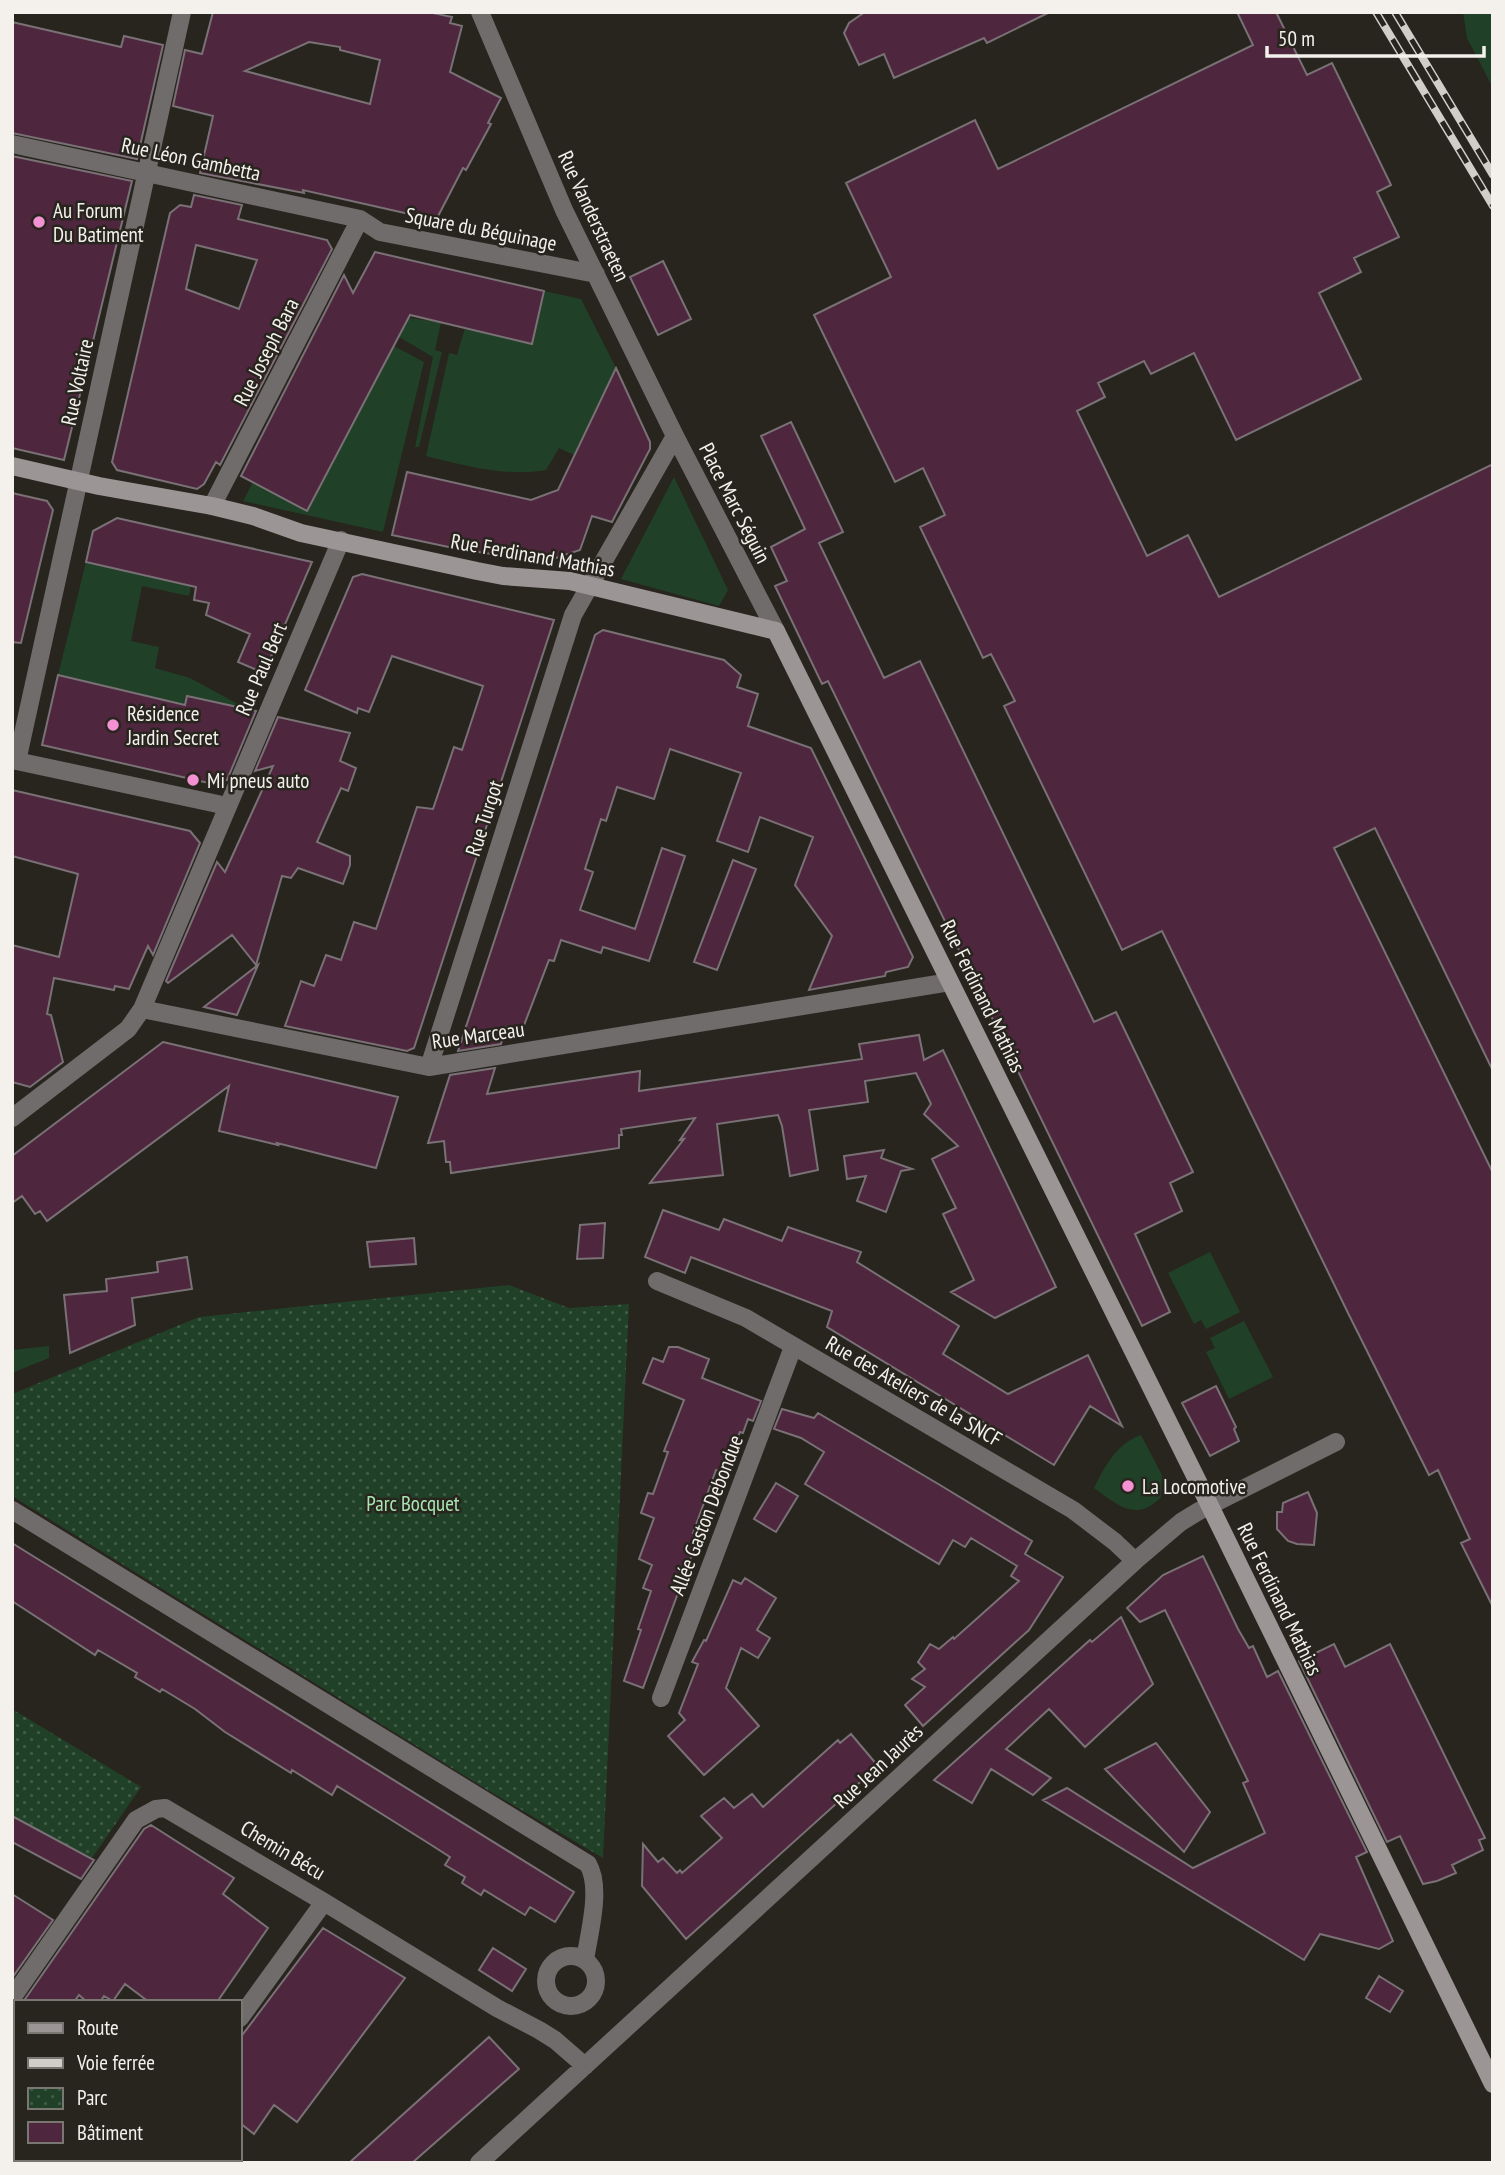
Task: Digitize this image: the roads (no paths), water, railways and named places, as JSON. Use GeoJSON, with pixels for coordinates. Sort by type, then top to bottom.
{"type":"FeatureCollection","features":[{"type":"Feature","properties":{"kind":"street","name":"Rue Voltaire"},"geometry":{"type":"LineString","coordinates":[[15,760],[182,12]]}},
{"type":"Feature","properties":{"kind":"street","name":"Rue Vanderstraeten"},"geometry":{"type":"LineString","coordinates":[[480,12],[550,180],[675,436]]}},
{"type":"Feature","properties":{"kind":"street","name":"Rue Léon Gambetta"},"geometry":{"type":"LineString","coordinates":[[12,144],[360,219]]}},
{"type":"Feature","properties":{"kind":"street","name":"Square du Béguinage"},"geometry":{"type":"LineString","coordinates":[[360,219],[380,232],[596,274]]}},
{"type":"Feature","properties":{"kind":"street","name":"Rue Joseph Bara"},"geometry":{"type":"LineString","coordinates":[[212,506],[360,219]]}},
{"type":"Feature","properties":{"kind":"street","name":"Place Marc Séguin"},"geometry":{"type":"LineString","coordinates":[[591,586],[675,436]]}},
{"type":"Feature","properties":{"kind":"street","name":"Place Marc Séguin"},"geometry":{"type":"LineString","coordinates":[[675,436],[776,631]]}},
{"type":"Feature","properties":{"kind":"street","name":"Rue Ferdinand Mathias"},"geometry":{"type":"LineString","coordinates":[[12,466],[212,506],[253,516],[288,529],[503,576],[556,579],[591,586],[776,631],[1493,2084]]}},
{"type":"Feature","properties":{"kind":"street","name":"Rue Paul Bert"},"geometry":{"type":"LineString","coordinates":[[142,1009],[341,540]]}},
{"type":"Feature","properties":{"kind":"street","name":"Rue Turgot"},"geometry":{"type":"LineString","coordinates":[[429,1067],[573,615],[591,586]]}},
{"type":"Feature","properties":{"kind":"street"},"geometry":{"type":"LineString","coordinates":[[15,760],[227,806]]}},
{"type":"Feature","properties":{"kind":"street","name":"Rue Marceau"},"geometry":{"type":"LineString","coordinates":[[142,1009],[429,1067],[950,982]]}},
{"type":"Feature","properties":{"kind":"street"},"geometry":{"type":"LineString","coordinates":[[12,1118],[128,1029],[142,1009]]}},
{"type":"Feature","properties":{"kind":"street","name":"Rue des Ateliers de la SNCF"},"geometry":{"type":"LineString","coordinates":[[657,1281],[726,1308],[1073,1510],[1135,1561]]}},
{"type":"Feature","properties":{"kind":"street","name":"Allée Gaston Debondue"},"geometry":{"type":"LineString","coordinates":[[661,1698],[793,1347]]}},
{"type":"Feature","properties":{"kind":"street","name":"Rue Jean Jaurès"},"geometry":{"type":"LineString","coordinates":[[479,2163],[1135,1561],[1181,1522],[1336,1442]]}},
{"type":"Feature","properties":{"kind":"street"},"geometry":{"type":"LineString","coordinates":[[12,1510],[588,1864],[593,1872],[594,1895],[585,1960]]}},
{"type":"Feature","properties":{"kind":"street","name":"Chemin Bécu"},"geometry":{"type":"LineString","coordinates":[[12,1998],[136,1820],[156,1809],[173,1811],[497,2008],[555,2040],[585,2066]]}},
{"type":"Feature","properties":{"kind":"street"},"geometry":{"type":"LineString","coordinates":[[242,2015],[324,1902]]}},
{"type":"Feature","properties":{"kind":"railway"},"geometry":{"type":"LineString","coordinates":[[1376,12],[1493,206]]}},
{"type":"Feature","properties":{"kind":"railway"},"geometry":{"type":"LineString","coordinates":[[1395,12],[1493,175]]}},
{"type":"Feature","properties":{"kind":"place","name":"Au Forum Du Batiment"},"geometry":{"type":"Point","coordinates":[39,222]}},
{"type":"Feature","properties":{"kind":"place","name":"Résidence Jardin Secret"},"geometry":{"type":"Point","coordinates":[113,725]}},
{"type":"Feature","properties":{"kind":"place","name":"Mi pneus auto"},"geometry":{"type":"Point","coordinates":[193,780]}},
{"type":"Feature","properties":{"kind":"place","name":"La Locomotive"},"geometry":{"type":"Point","coordinates":[1128,1486]}},
{"type":"Feature","properties":{"kind":"park label","name":"Parc Bocquet"},"geometry":{"type":"Point","coordinates":[413,1503]}}]}
